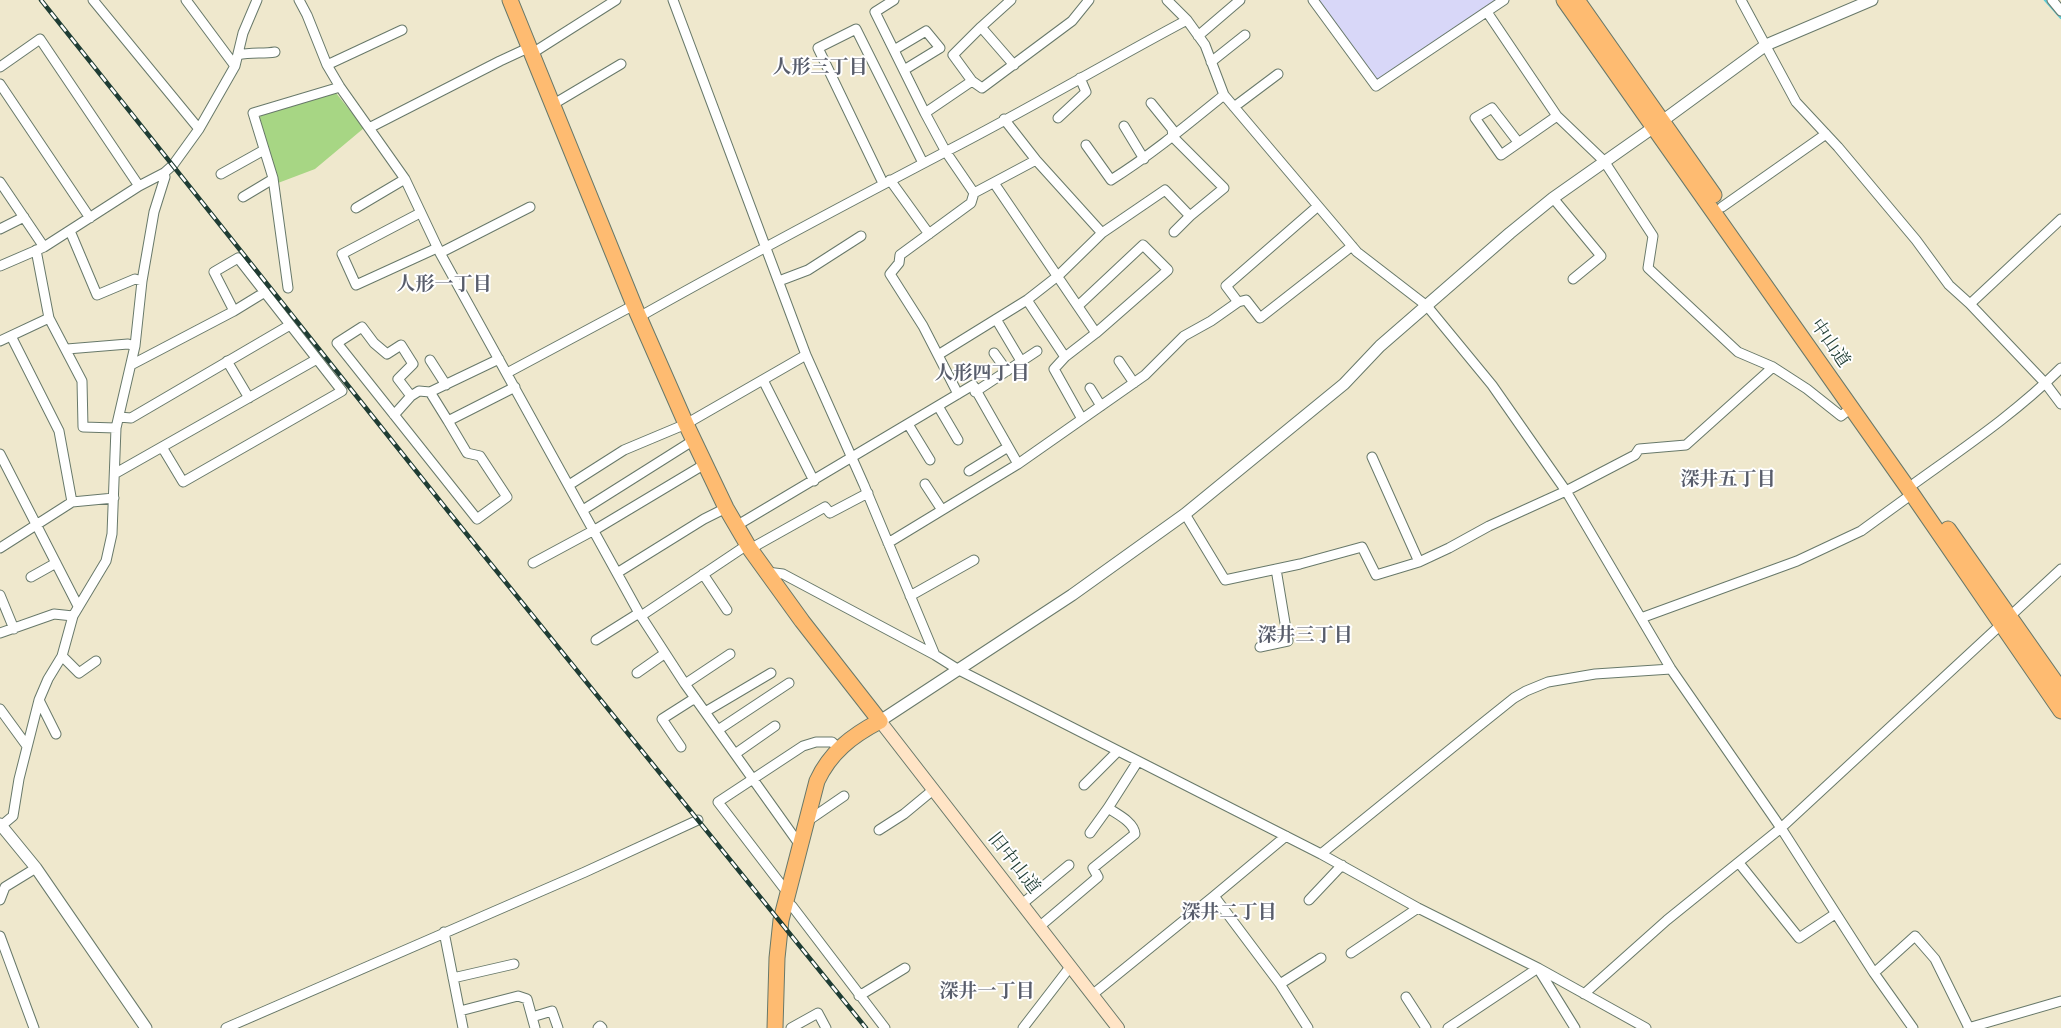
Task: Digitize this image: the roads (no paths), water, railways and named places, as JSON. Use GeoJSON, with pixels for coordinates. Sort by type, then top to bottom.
{"type":"FeatureCollection","features":[{"type":"Feature","properties":{"kind":"main road"},"geometry":{"type":"LineString","coordinates":[[510,0],[636,311],[726,508],[748,547],[880,722],[838,748],[820,774],[806,817],[781,920],[777,958],[776,1028]]}},
{"type":"Feature","properties":{"kind":"main road","name":"中山道"},"geometry":{"type":"LineString","coordinates":[[1564,0],[1722,207],[1913,489],[2006,621],[2061,690]]}},
{"type":"Feature","properties":{"kind":"main road","name":"中山道"},"geometry":{"type":"LineString","coordinates":[[1577,0],[1658,124],[1851,408],[1913,489]]}},
{"type":"Feature","properties":{"kind":"main road","name":"中山道"},"geometry":{"type":"LineString","coordinates":[[2006,621],[2061,711]]}},
{"type":"Feature","properties":{"kind":"main road","name":"旧中山道"},"geometry":{"type":"LineString","coordinates":[[880,722],[1118,1028]]}},
{"type":"Feature","properties":{"kind":"street"},"geometry":{"type":"LineString","coordinates":[[186,0],[235,66]]}},
{"type":"Feature","properties":{"kind":"street"},"geometry":{"type":"LineString","coordinates":[[0,266],[40,249],[139,186],[164,173],[176,162],[199,129],[235,66],[243,33],[257,0]]}},
{"type":"Feature","properties":{"kind":"street"},"geometry":{"type":"LineString","coordinates":[[299,0],[308,16],[327,65],[340,87],[405,179],[439,251],[640,615],[684,684],[797,841],[800,842]]}},
{"type":"Feature","properties":{"kind":"street"},"geometry":{"type":"LineString","coordinates":[[369,128],[530,51],[616,0]]}},
{"type":"Feature","properties":{"kind":"street"},"geometry":{"type":"LineString","coordinates":[[673,0],[806,355],[868,493],[935,655]]}},
{"type":"Feature","properties":{"kind":"street"},"geometry":{"type":"LineString","coordinates":[[894,0],[875,12],[946,152],[974,194]]}},
{"type":"Feature","properties":{"kind":"street"},"geometry":{"type":"LineString","coordinates":[[1011,0],[953,55],[972,81],[982,88],[1072,21],[1089,0]]}},
{"type":"Feature","properties":{"kind":"street"},"geometry":{"type":"LineString","coordinates":[[1167,0],[1187,20],[1205,46],[1224,95],[1234,107],[1352,246],[1427,306],[1492,385],[1566,491],[1671,669],[1780,828],[1874,973],[1914,1028]]}},
{"type":"Feature","properties":{"kind":"street"},"geometry":{"type":"LineString","coordinates":[[1198,36],[1240,0]]}},
{"type":"Feature","properties":{"kind":"street"},"geometry":{"type":"LineString","coordinates":[[1313,0],[1376,86],[1504,0]]}},
{"type":"Feature","properties":{"kind":"street"},"geometry":{"type":"LineString","coordinates":[[1741,0],[1796,102],[1826,134],[1916,240],[1949,285],[1970,304],[2046,384],[2061,404]]}},
{"type":"Feature","properties":{"kind":"street"},"geometry":{"type":"LineString","coordinates":[[880,722],[1120,562],[1185,514],[1344,384],[1380,346],[1553,198],[1766,45],[1872,0]]}},
{"type":"Feature","properties":{"kind":"street"},"geometry":{"type":"LineString","coordinates":[[2052,0],[2061,10]]}},
{"type":"Feature","properties":{"kind":"street"},"geometry":{"type":"LineString","coordinates":[[95,1],[199,129]]}},
{"type":"Feature","properties":{"kind":"street"},"geometry":{"type":"LineString","coordinates":[[1487,12],[1557,116],[1604,161],[1653,236],[1648,268],[1738,352],[1773,367],[1807,389],[1841,416],[1851,408]]}},
{"type":"Feature","properties":{"kind":"street"},"geometry":{"type":"LineString","coordinates":[[507,373],[765,246],[886,181],[946,152],[1187,20]]}},
{"type":"Feature","properties":{"kind":"street"},"geometry":{"type":"LineString","coordinates":[[981,27],[1014,65]]}},
{"type":"Feature","properties":{"kind":"street"},"geometry":{"type":"LineString","coordinates":[[923,163],[856,29],[818,48],[886,181],[929,234]]}},
{"type":"Feature","properties":{"kind":"street"},"geometry":{"type":"LineString","coordinates":[[327,65],[402,30]]}},
{"type":"Feature","properties":{"kind":"street"},"geometry":{"type":"LineString","coordinates":[[894,50],[926,31],[940,48],[904,70]]}},
{"type":"Feature","properties":{"kind":"street"},"geometry":{"type":"LineString","coordinates":[[1211,62],[1245,35]]}},
{"type":"Feature","properties":{"kind":"street"},"geometry":{"type":"LineString","coordinates":[[0,67],[40,39],[139,186]]}},
{"type":"Feature","properties":{"kind":"street"},"geometry":{"type":"LineString","coordinates":[[238,55],[252,52],[275,52]]}},
{"type":"Feature","properties":{"kind":"street"},"geometry":{"type":"LineString","coordinates":[[552,105],[622,64]]}},
{"type":"Feature","properties":{"kind":"street"},"geometry":{"type":"LineString","coordinates":[[1234,107],[1278,74]]}},
{"type":"Feature","properties":{"kind":"street"},"geometry":{"type":"LineString","coordinates":[[1058,118],[1086,92],[1080,78]]}},
{"type":"Feature","properties":{"kind":"street"},"geometry":{"type":"LineString","coordinates":[[925,113],[972,81]]}},
{"type":"Feature","properties":{"kind":"street"},"geometry":{"type":"LineString","coordinates":[[0,84],[90,218]]}},
{"type":"Feature","properties":{"kind":"street"},"geometry":{"type":"LineString","coordinates":[[288,288],[273,179],[253,112],[340,87]]}},
{"type":"Feature","properties":{"kind":"street"},"geometry":{"type":"LineString","coordinates":[[1086,145],[1111,180],[1173,137],[1224,95]]}},
{"type":"Feature","properties":{"kind":"street"},"geometry":{"type":"LineString","coordinates":[[1151,103],[1172,129],[1173,137],[1224,188],[1174,232]]}},
{"type":"Feature","properties":{"kind":"street"},"geometry":{"type":"LineString","coordinates":[[1518,142],[1492,108],[1475,118],[1501,155],[1557,116]]}},
{"type":"Feature","properties":{"kind":"street"},"geometry":{"type":"LineString","coordinates":[[1004,119],[1036,160],[1102,233]]}},
{"type":"Feature","properties":{"kind":"street"},"geometry":{"type":"LineString","coordinates":[[1124,126],[1144,158]]}},
{"type":"Feature","properties":{"kind":"street"},"geometry":{"type":"LineString","coordinates":[[1722,207],[1826,134]]}},
{"type":"Feature","properties":{"kind":"street"},"geometry":{"type":"LineString","coordinates":[[221,174],[264,150]]}},
{"type":"Feature","properties":{"kind":"street"},"geometry":{"type":"LineString","coordinates":[[958,394],[923,326],[890,274],[898,263],[900,255],[971,203],[974,194],[1036,160]]}},
{"type":"Feature","properties":{"kind":"street"},"geometry":{"type":"LineString","coordinates":[[146,1028],[36,868],[5,838],[1,825],[13,816],[18,779],[39,700],[48,679],[62,656],[73,616],[106,561],[112,534],[116,473],[116,428],[135,346],[142,281],[154,212],[165,177],[164,173]]}},
{"type":"Feature","properties":{"kind":"street"},"geometry":{"type":"LineString","coordinates":[[243,197],[273,179]]}},
{"type":"Feature","properties":{"kind":"street"},"geometry":{"type":"LineString","coordinates":[[356,208],[405,179]]}},
{"type":"Feature","properties":{"kind":"street"},"geometry":{"type":"LineString","coordinates":[[0,182],[24,217],[40,249],[49,318],[67,349],[82,381],[83,427],[116,428]]}},
{"type":"Feature","properties":{"kind":"street"},"geometry":{"type":"LineString","coordinates":[[994,182],[1059,275],[1096,333]]}},
{"type":"Feature","properties":{"kind":"street"},"geometry":{"type":"LineString","coordinates":[[938,355],[1027,300],[1059,275],[1102,233],[1164,190],[1190,216]]}},
{"type":"Feature","properties":{"kind":"street"},"geometry":{"type":"LineString","coordinates":[[1553,198],[1601,256],[1573,279]]}},
{"type":"Feature","properties":{"kind":"street"},"geometry":{"type":"LineString","coordinates":[[1238,302],[1226,286],[1318,206]]}},
{"type":"Feature","properties":{"kind":"street"},"geometry":{"type":"LineString","coordinates":[[420,213],[342,254],[356,286],[439,251],[530,208]]}},
{"type":"Feature","properties":{"kind":"street"},"geometry":{"type":"LineString","coordinates":[[0,228],[24,217]]}},
{"type":"Feature","properties":{"kind":"street"},"geometry":{"type":"LineString","coordinates":[[1970,304],[2061,219]]}},
{"type":"Feature","properties":{"kind":"street"},"geometry":{"type":"LineString","coordinates":[[70,231],[97,295],[135,279],[142,281]]}},
{"type":"Feature","properties":{"kind":"street"},"geometry":{"type":"LineString","coordinates":[[779,281],[808,270],[861,236]]}},
{"type":"Feature","properties":{"kind":"street"},"geometry":{"type":"LineString","coordinates":[[1078,306],[1143,245],[1168,270],[1096,333],[1065,357],[1054,369],[1082,419]]}},
{"type":"Feature","properties":{"kind":"street"},"geometry":{"type":"LineString","coordinates":[[888,543],[1018,464],[1134,383],[1145,375],[1184,336],[1211,321],[1238,302],[1246,300],[1260,318],[1352,246]]}},
{"type":"Feature","properties":{"kind":"street"},"geometry":{"type":"LineString","coordinates":[[162,447],[183,482],[342,391],[238,258],[214,272],[234,311]]}},
{"type":"Feature","properties":{"kind":"street"},"geometry":{"type":"LineString","coordinates":[[131,365],[234,311],[265,292]]}},
{"type":"Feature","properties":{"kind":"street"},"geometry":{"type":"LineString","coordinates":[[1027,300],[1065,357]]}},
{"type":"Feature","properties":{"kind":"street"},"geometry":{"type":"LineString","coordinates":[[0,341],[49,318]]}},
{"type":"Feature","properties":{"kind":"street"},"geometry":{"type":"LineString","coordinates":[[996,319],[1021,362]]}},
{"type":"Feature","properties":{"kind":"street"},"geometry":{"type":"LineString","coordinates":[[119,417],[131,418],[290,325]]}},
{"type":"Feature","properties":{"kind":"street"},"geometry":{"type":"LineString","coordinates":[[411,396],[398,379],[413,364],[401,345],[387,354],[374,343],[362,327],[337,343],[477,519],[507,497],[480,456],[467,454],[430,392]]}},
{"type":"Feature","properties":{"kind":"street"},"geometry":{"type":"LineString","coordinates":[[11,336],[58,431],[72,502]]}},
{"type":"Feature","properties":{"kind":"street"},"geometry":{"type":"LineString","coordinates":[[67,349],[128,344],[135,346]]}},
{"type":"Feature","properties":{"kind":"street"},"geometry":{"type":"LineString","coordinates":[[975,392],[1037,351]]}},
{"type":"Feature","properties":{"kind":"street"},"geometry":{"type":"LineString","coordinates":[[994,353],[1007,371]]}},
{"type":"Feature","properties":{"kind":"street"},"geometry":{"type":"LineString","coordinates":[[569,485],[624,450],[686,424],[806,355]]}},
{"type":"Feature","properties":{"kind":"street"},"geometry":{"type":"LineString","coordinates":[[116,473],[317,359]]}},
{"type":"Feature","properties":{"kind":"street"},"geometry":{"type":"LineString","coordinates":[[394,415],[411,396],[419,392],[430,392],[499,359]]}},
{"type":"Feature","properties":{"kind":"street"},"geometry":{"type":"LineString","coordinates":[[430,360],[446,385]]}},
{"type":"Feature","properties":{"kind":"street"},"geometry":{"type":"LineString","coordinates":[[227,361],[248,398]]}},
{"type":"Feature","properties":{"kind":"street"},"geometry":{"type":"LineString","coordinates":[[1119,361],[1134,383]]}},
{"type":"Feature","properties":{"kind":"street"},"geometry":{"type":"LineString","coordinates":[[1185,514],[1225,580],[1276,570],[1362,547],[1376,575],[1419,562],[1566,491],[1635,455],[1639,449],[1686,445],[1773,367]]}},
{"type":"Feature","properties":{"kind":"street"},"geometry":{"type":"LineString","coordinates":[[1641,618],[1797,561],[1861,531],[2000,422],[2046,384],[2061,368]]}},
{"type":"Feature","properties":{"kind":"street"},"geometry":{"type":"LineString","coordinates":[[763,380],[814,481]]}},
{"type":"Feature","properties":{"kind":"street"},"geometry":{"type":"LineString","coordinates":[[736,526],[972,385],[1018,464]]}},
{"type":"Feature","properties":{"kind":"street"},"geometry":{"type":"LineString","coordinates":[[448,421],[515,387]]}},
{"type":"Feature","properties":{"kind":"street"},"geometry":{"type":"LineString","coordinates":[[1090,388],[1101,406]]}},
{"type":"Feature","properties":{"kind":"street"},"geometry":{"type":"LineString","coordinates":[[938,406],[958,440]]}},
{"type":"Feature","properties":{"kind":"street"},"geometry":{"type":"LineString","coordinates":[[908,424],[930,460]]}},
{"type":"Feature","properties":{"kind":"street"},"geometry":{"type":"LineString","coordinates":[[583,510],[694,440]]}},
{"type":"Feature","properties":{"kind":"street"},"geometry":{"type":"LineString","coordinates":[[969,471],[1008,448]]}},
{"type":"Feature","properties":{"kind":"street"},"geometry":{"type":"LineString","coordinates":[[0,454],[78,606]]}},
{"type":"Feature","properties":{"kind":"street"},"geometry":{"type":"LineString","coordinates":[[1372,458],[1419,562]]}},
{"type":"Feature","properties":{"kind":"street"},"geometry":{"type":"LineString","coordinates":[[533,563],[687,477],[705,464]]}},
{"type":"Feature","properties":{"kind":"street"},"geometry":{"type":"LineString","coordinates":[[925,484],[942,510]]}},
{"type":"Feature","properties":{"kind":"street"},"geometry":{"type":"LineString","coordinates":[[596,640],[640,615],[748,547],[825,507],[830,513],[868,493]]}},
{"type":"Feature","properties":{"kind":"street"},"geometry":{"type":"LineString","coordinates":[[0,548],[72,502],[114,498]]}},
{"type":"Feature","properties":{"kind":"street"},"geometry":{"type":"LineString","coordinates":[[617,573],[704,519],[726,508]]}},
{"type":"Feature","properties":{"kind":"street"},"geometry":{"type":"LineString","coordinates":[[910,596],[974,560]]}},
{"type":"Feature","properties":{"kind":"street"},"geometry":{"type":"LineString","coordinates":[[30,577],[56,563]]}},
{"type":"Feature","properties":{"kind":"street"},"geometry":{"type":"LineString","coordinates":[[1584,994],[1667,920],[1780,828],[2061,569]]}},
{"type":"Feature","properties":{"kind":"street"},"geometry":{"type":"LineString","coordinates":[[1260,647],[1288,642],[1276,570]]}},
{"type":"Feature","properties":{"kind":"street"},"geometry":{"type":"LineString","coordinates":[[767,572],[784,574],[960,670],[1321,854],[1418,908],[1538,968],[1646,1028]]}},
{"type":"Feature","properties":{"kind":"street"},"geometry":{"type":"LineString","coordinates":[[703,574],[727,610]]}},
{"type":"Feature","properties":{"kind":"street"},"geometry":{"type":"LineString","coordinates":[[0,595],[14,629]]}},
{"type":"Feature","properties":{"kind":"street"},"geometry":{"type":"LineString","coordinates":[[0,633],[54,614],[73,616]]}},
{"type":"Feature","properties":{"kind":"street"},"geometry":{"type":"LineString","coordinates":[[637,673],[664,654]]}},
{"type":"Feature","properties":{"kind":"street"},"geometry":{"type":"LineString","coordinates":[[684,684],[730,654]]}},
{"type":"Feature","properties":{"kind":"street"},"geometry":{"type":"LineString","coordinates":[[62,656],[79,673],[96,661]]}},
{"type":"Feature","properties":{"kind":"street"},"geometry":{"type":"LineString","coordinates":[[1321,854],[1500,709],[1526,691],[1548,682],[1595,674],[1671,669]]}},
{"type":"Feature","properties":{"kind":"street"},"geometry":{"type":"LineString","coordinates":[[705,712],[771,673]]}},
{"type":"Feature","properties":{"kind":"street"},"geometry":{"type":"LineString","coordinates":[[718,730],[789,683]]}},
{"type":"Feature","properties":{"kind":"street"},"geometry":{"type":"LineString","coordinates":[[681,747],[662,719],[695,698]]}},
{"type":"Feature","properties":{"kind":"street"},"geometry":{"type":"LineString","coordinates":[[39,700],[56,734]]}},
{"type":"Feature","properties":{"kind":"street"},"geometry":{"type":"LineString","coordinates":[[0,709],[27,746]]}},
{"type":"Feature","properties":{"kind":"street"},"geometry":{"type":"LineString","coordinates":[[736,754],[775,726]]}},
{"type":"Feature","properties":{"kind":"street"},"geometry":{"type":"LineString","coordinates":[[838,748],[832,742],[816,742],[802,746],[718,802],[783,887],[792,906],[885,1028]]}},
{"type":"Feature","properties":{"kind":"street"},"geometry":{"type":"LineString","coordinates":[[1084,784],[1118,751]]}},
{"type":"Feature","properties":{"kind":"street"},"geometry":{"type":"LineString","coordinates":[[1090,833],[1138,761]]}},
{"type":"Feature","properties":{"kind":"street"},"geometry":{"type":"LineString","coordinates":[[879,830],[904,814],[933,790]]}},
{"type":"Feature","properties":{"kind":"street"},"geometry":{"type":"LineString","coordinates":[[806,817],[812,818],[844,796]]}},
{"type":"Feature","properties":{"kind":"street"},"geometry":{"type":"LineString","coordinates":[[1039,927],[1098,877],[1093,868],[1135,834],[1134,829],[1108,808]]}},
{"type":"Feature","properties":{"kind":"street"},"geometry":{"type":"LineString","coordinates":[[226,1028],[585,872],[698,820]]}},
{"type":"Feature","properties":{"kind":"street"},"geometry":{"type":"LineString","coordinates":[[1092,995],[1286,836]]}},
{"type":"Feature","properties":{"kind":"street"},"geometry":{"type":"LineString","coordinates":[[1739,863],[1800,938],[1836,914]]}},
{"type":"Feature","properties":{"kind":"street"},"geometry":{"type":"LineString","coordinates":[[1309,900],[1342,865]]}},
{"type":"Feature","properties":{"kind":"street"},"geometry":{"type":"LineString","coordinates":[[1022,904],[1069,866]]}},
{"type":"Feature","properties":{"kind":"street"},"geometry":{"type":"LineString","coordinates":[[0,900],[5,887],[36,868]]}},
{"type":"Feature","properties":{"kind":"street"},"geometry":{"type":"LineString","coordinates":[[1214,896],[1280,984],[1308,1028]]}},
{"type":"Feature","properties":{"kind":"street"},"geometry":{"type":"LineString","coordinates":[[1351,953],[1418,908]]}},
{"type":"Feature","properties":{"kind":"street"},"geometry":{"type":"LineString","coordinates":[[444,932],[463,1028]]}},
{"type":"Feature","properties":{"kind":"street"},"geometry":{"type":"LineString","coordinates":[[0,936],[34,1028]]}},
{"type":"Feature","properties":{"kind":"street"},"geometry":{"type":"LineString","coordinates":[[1874,973],[1915,936],[1935,959],[1969,1028],[2061,1001]]}},
{"type":"Feature","properties":{"kind":"street"},"geometry":{"type":"LineString","coordinates":[[1280,984],[1321,958]]}},
{"type":"Feature","properties":{"kind":"street"},"geometry":{"type":"LineString","coordinates":[[453,978],[514,964]]}},
{"type":"Feature","properties":{"kind":"street"},"geometry":{"type":"LineString","coordinates":[[1023,1028],[1070,967]]}},
{"type":"Feature","properties":{"kind":"street"},"geometry":{"type":"LineString","coordinates":[[859,996],[905,968]]}},
{"type":"Feature","properties":{"kind":"street"},"geometry":{"type":"LineString","coordinates":[[1448,1028],[1538,968]]}},
{"type":"Feature","properties":{"kind":"street"},"geometry":{"type":"LineString","coordinates":[[1538,968],[1576,1028]]}},
{"type":"Feature","properties":{"kind":"street"},"geometry":{"type":"LineString","coordinates":[[460,1011],[518,996],[527,999],[535,1028]]}},
{"type":"Feature","properties":{"kind":"street"},"geometry":{"type":"LineString","coordinates":[[1406,997],[1426,1028]]}},
{"type":"Feature","properties":{"kind":"street"},"geometry":{"type":"LineString","coordinates":[[532,1017],[552,1011],[558,1028]]}},
{"type":"Feature","properties":{"kind":"street"},"geometry":{"type":"LineString","coordinates":[[791,1028],[818,1012],[826,1028]]}},
{"type":"Feature","properties":{"kind":"waterway"},"geometry":{"type":"LineString","coordinates":[[2045,0],[2061,18]]}},
{"type":"Feature","properties":{"kind":"railway"},"geometry":{"type":"LineString","coordinates":[[41,0],[444,506],[866,1028]]}},
{"type":"Feature","properties":{"kind":"district","name":"人形三丁目"},"geometry":{"type":"Point","coordinates":[820,69]}},
{"type":"Feature","properties":{"kind":"district","name":"人形一丁目"},"geometry":{"type":"Point","coordinates":[444,286]}},
{"type":"Feature","properties":{"kind":"district","name":"人形四丁目"},"geometry":{"type":"Point","coordinates":[982,375]}},
{"type":"Feature","properties":{"kind":"district","name":"深井五丁目"},"geometry":{"type":"Point","coordinates":[1728,481]}},
{"type":"Feature","properties":{"kind":"district","name":"深井三丁目"},"geometry":{"type":"Point","coordinates":[1305,637]}},
{"type":"Feature","properties":{"kind":"district","name":"深井二丁目"},"geometry":{"type":"Point","coordinates":[1229,914]}},
{"type":"Feature","properties":{"kind":"district","name":"深井一丁目"},"geometry":{"type":"Point","coordinates":[987,993]}}]}
